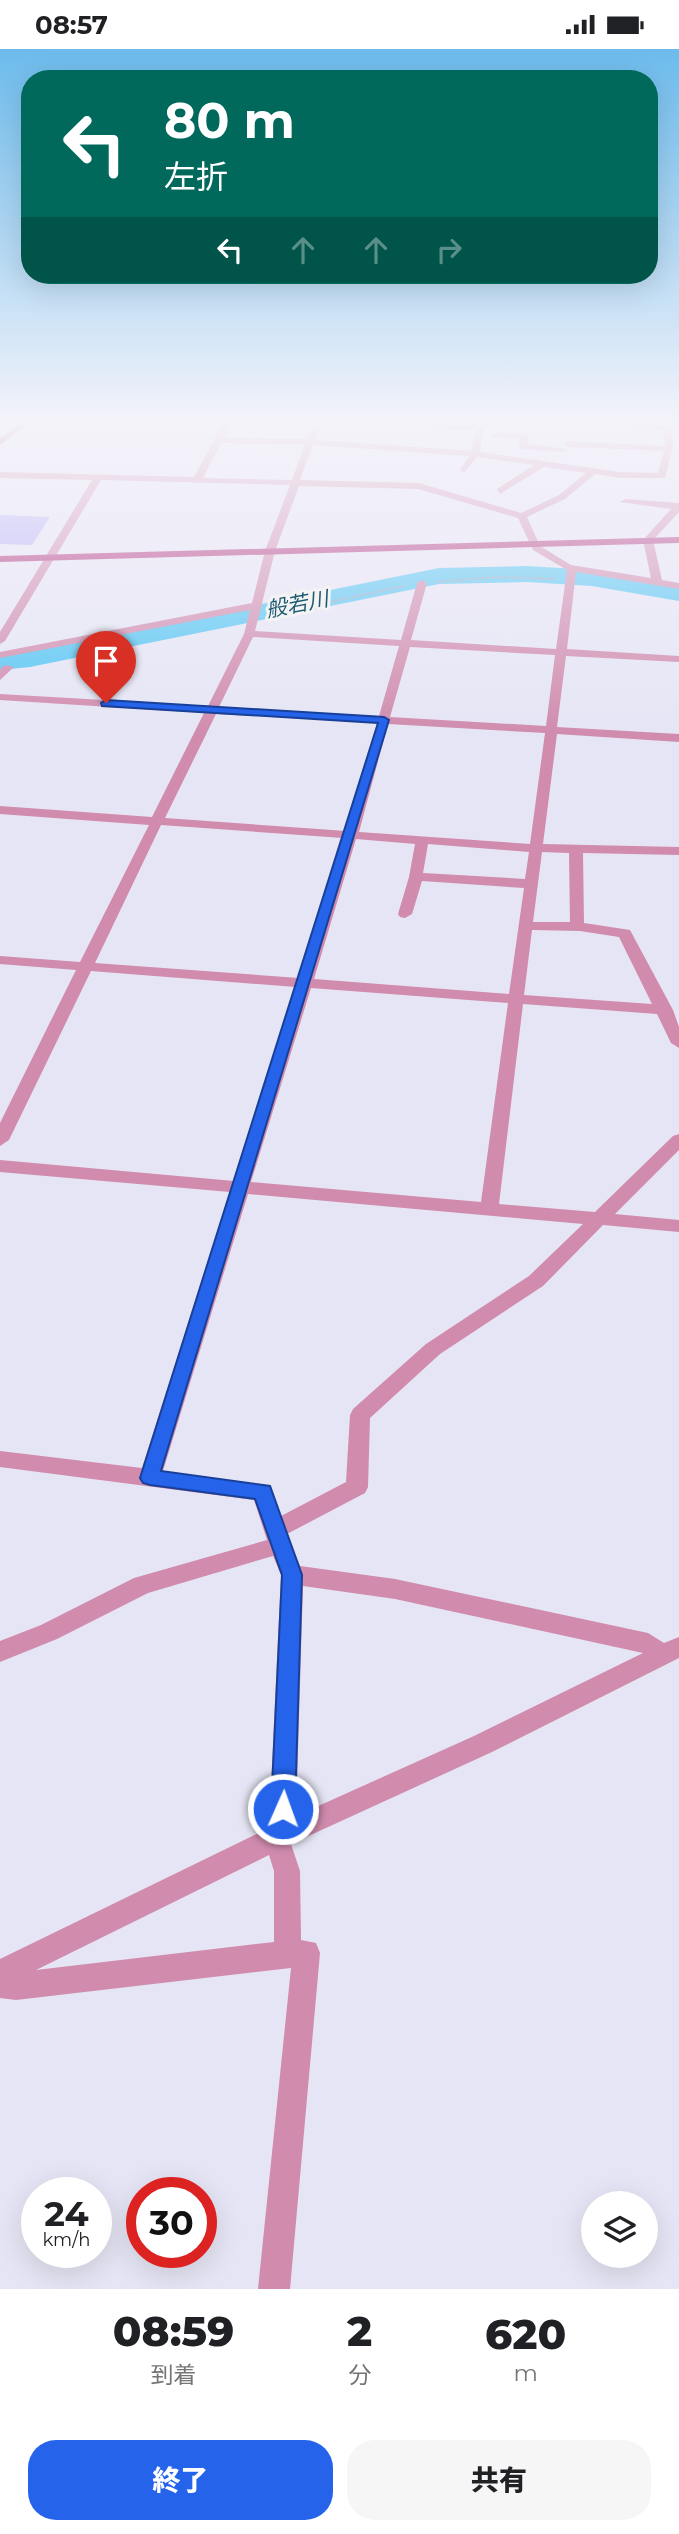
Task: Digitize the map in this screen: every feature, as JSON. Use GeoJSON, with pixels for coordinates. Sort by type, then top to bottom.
{"type":"FeatureCollection","features":[{"type":"Feature","properties":{"kind":"main road"},"geometry":{"type":"LineString","coordinates":[[0,559],[679,540]]}},
{"type":"Feature","properties":{"kind":"street"},"geometry":{"type":"LineString","coordinates":[[0,641],[67,528]]}},
{"type":"Feature","properties":{"kind":"street"},"geometry":{"type":"LineString","coordinates":[[0,1140],[249,635],[270,551],[279,528]]}},
{"type":"Feature","properties":{"kind":"street"},"geometry":{"type":"LineString","coordinates":[[526,528],[532,544],[572,574],[679,586]]}},
{"type":"Feature","properties":{"kind":"street"},"geometry":{"type":"LineString","coordinates":[[657,582],[648,540],[660,528]]}},
{"type":"Feature","properties":{"kind":"street"},"geometry":{"type":"LineString","coordinates":[[489,1209],[534,848],[572,574]]}},
{"type":"Feature","properties":{"kind":"street"},"geometry":{"type":"LineString","coordinates":[[150,1478],[351,835],[422,583]]}},
{"type":"Feature","properties":{"kind":"street"},"geometry":{"type":"LineString","coordinates":[[0,655],[258,605]]}},
{"type":"Feature","properties":{"kind":"street"},"geometry":{"type":"LineString","coordinates":[[249,635],[679,659]]}},
{"type":"Feature","properties":{"kind":"street"},"geometry":{"type":"LineString","coordinates":[[0,677],[8,667]]}},
{"type":"Feature","properties":{"kind":"street"},"geometry":{"type":"LineString","coordinates":[[0,697],[679,738]]}},
{"type":"Feature","properties":{"kind":"street"},"geometry":{"type":"LineString","coordinates":[[0,810],[534,848],[679,852]]}},
{"type":"Feature","properties":{"kind":"street"},"geometry":{"type":"LineString","coordinates":[[405,914],[416,877],[422,840]]}},
{"type":"Feature","properties":{"kind":"street"},"geometry":{"type":"LineString","coordinates":[[576,849],[577,927]]}},
{"type":"Feature","properties":{"kind":"street"},"geometry":{"type":"LineString","coordinates":[[416,877],[531,884]]}},
{"type":"Feature","properties":{"kind":"street"},"geometry":{"type":"LineString","coordinates":[[526,926],[577,927],[625,933],[679,1042]]}},
{"type":"Feature","properties":{"kind":"street"},"geometry":{"type":"LineString","coordinates":[[0,960],[304,982],[516,1001],[665,1010]]}},
{"type":"Feature","properties":{"kind":"street"},"geometry":{"type":"LineString","coordinates":[[0,1652],[49,1632],[142,1585],[277,1538],[357,1487],[360,1415],[433,1349],[536,1281],[602,1219],[679,1140]]}},
{"type":"Feature","properties":{"kind":"street"},"geometry":{"type":"LineString","coordinates":[[0,1166],[679,1226]]}},
{"type":"Feature","properties":{"kind":"street"},"geometry":{"type":"LineString","coordinates":[[0,1459],[263,1492],[292,1575],[279,1836],[287,1871],[288,1954]]}},
{"type":"Feature","properties":{"kind":"street"},"geometry":{"type":"LineString","coordinates":[[292,1575],[395,1589],[648,1643],[670,1651]]}},
{"type":"Feature","properties":{"kind":"street"},"geometry":{"type":"LineString","coordinates":[[0,1973],[279,1836],[483,1744],[670,1651]]}},
{"type":"Feature","properties":{"kind":"street"},"geometry":{"type":"LineString","coordinates":[[0,1985],[16,1986],[306,1953],[274,2289]]}},
{"type":"Feature","properties":{"kind":"path"},"geometry":{"type":"LineString","coordinates":[[254,619],[422,583],[572,574]]}},
{"type":"Feature","properties":{"kind":"building"},"geometry":{"type":"Polygon","coordinates":[[[0,528],[43,528],[32,545],[0,544],[0,528]]]}},
{"type":"Feature","properties":{"kind":"waterway","name":"般若川"},"geometry":{"type":"LineString","coordinates":[[0,662],[30,659],[439,576],[527,574],[592,578],[679,593]]}},
{"type":"Feature","properties":{"kind":"route"},"geometry":{"type":"LineString","coordinates":[[106,703],[384,720],[351,835],[150,1478],[263,1492],[274,1530],[292,1575],[283,1809]]}}]}
